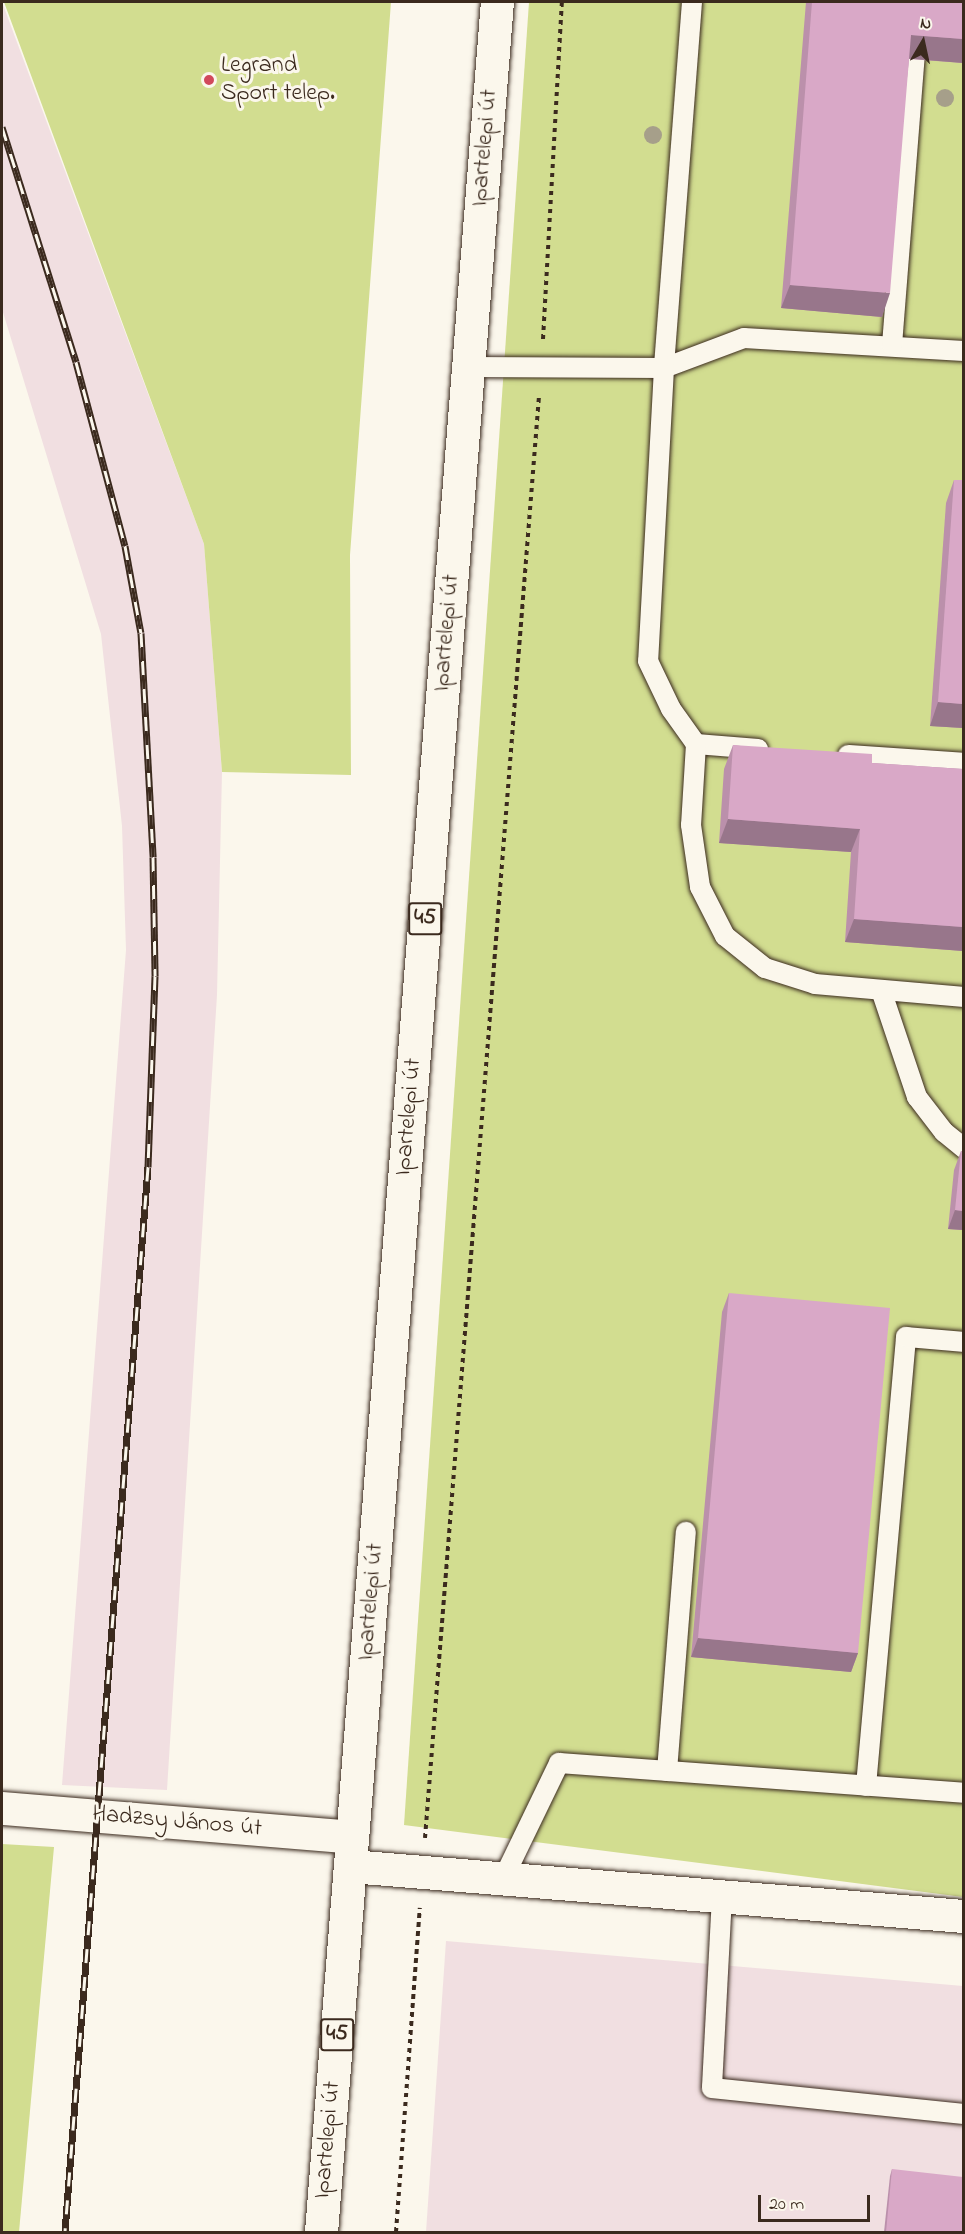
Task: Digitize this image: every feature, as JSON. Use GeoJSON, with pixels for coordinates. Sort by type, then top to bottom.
{"type":"FeatureCollection","features":[{"type":"Feature","properties":{"kind":"main road","name":"Ipartelepi út"},"geometry":{"type":"LineString","coordinates":[[321,2232],[497,2]]}},
{"type":"Feature","properties":{"kind":"main road","name":"Hadzsy János út"},"geometry":{"type":"LineString","coordinates":[[2,1808],[351,1851],[423,1872],[963,1916]]}},
{"type":"Feature","properties":{"kind":"lane"},"geometry":{"type":"LineString","coordinates":[[692,2],[664,368],[648,661],[671,709],[696,744],[692,825],[700,887],[725,936],[765,968],[815,984],[963,997]]}},
{"type":"Feature","properties":{"kind":"lane"},"geometry":{"type":"LineString","coordinates":[[892,345],[919,2]]}},
{"type":"Feature","properties":{"kind":"lane"},"geometry":{"type":"LineString","coordinates":[[468,367],[664,368],[744,338],[963,351]]}},
{"type":"Feature","properties":{"kind":"lane"},"geometry":{"type":"LineString","coordinates":[[696,744],[778,750]]}},
{"type":"Feature","properties":{"kind":"lane"},"geometry":{"type":"LineString","coordinates":[[824,753],[963,763]]}},
{"type":"Feature","properties":{"kind":"lane"},"geometry":{"type":"LineString","coordinates":[[881,990],[917,1097],[944,1132],[963,1148]]}},
{"type":"Feature","properties":{"kind":"lane"},"geometry":{"type":"LineString","coordinates":[[866,1786],[906,1337],[963,1342]]}},
{"type":"Feature","properties":{"kind":"lane"},"geometry":{"type":"LineString","coordinates":[[667,1771],[686,1532]]}},
{"type":"Feature","properties":{"kind":"lane"},"geometry":{"type":"LineString","coordinates":[[503,1878],[559,1763],[963,1793]]}},
{"type":"Feature","properties":{"kind":"lane"},"geometry":{"type":"LineString","coordinates":[[722,1896],[712,2088],[963,2114]]}},
{"type":"Feature","properties":{"kind":"path"},"geometry":{"type":"LineString","coordinates":[[396,2232],[541,367],[562,2]]}},
{"type":"Feature","properties":{"kind":"shaded area"},"geometry":{"type":"Polygon","coordinates":[[[2,2],[204,544],[222,772],[217,995],[167,1790],[62,1785],[126,950],[122,826],[101,634],[2,309],[2,2]]]}},
{"type":"Feature","properties":{"kind":"shaded area"},"geometry":{"type":"Polygon","coordinates":[[[446,1941],[963,1986],[963,2232],[426,2232],[446,1941]]]}},
{"type":"Feature","properties":{"kind":"green space"},"geometry":{"type":"Polygon","coordinates":[[[4,2],[391,2],[350,555],[351,775],[222,772],[204,544],[4,2]]]}},
{"type":"Feature","properties":{"kind":"green space"},"geometry":{"type":"Polygon","coordinates":[[[529,2],[963,2],[963,1897],[404,1825],[529,2]]]}},
{"type":"Feature","properties":{"kind":"green space"},"geometry":{"type":"Polygon","coordinates":[[[2,1844],[54,1847],[19,2232],[2,2232],[2,1844]]]}},
{"type":"Feature","properties":{"kind":"building"},"geometry":{"type":"Polygon","coordinates":[[[812,2],[963,2],[963,39],[911,35],[890,293],[790,285],[812,2]]]}},
{"type":"Feature","properties":{"kind":"building"},"geometry":{"type":"Polygon","coordinates":[[[954,480],[963,480],[963,704],[938,702],[954,480]]]}},
{"type":"Feature","properties":{"kind":"building"},"geometry":{"type":"Polygon","coordinates":[[[733,745],[872,754],[872,763],[963,769],[963,927],[854,919],[860,829],[728,819],[733,745]]]}},
{"type":"Feature","properties":{"kind":"building"},"geometry":{"type":"Polygon","coordinates":[[[961,1151],[963,1152],[963,1211],[955,1210],[961,1151]]]}},
{"type":"Feature","properties":{"kind":"building"},"geometry":{"type":"Polygon","coordinates":[[[729,1293],[890,1308],[858,1653],[698,1638],[729,1293]]]}},
{"type":"Feature","properties":{"kind":"building"},"geometry":{"type":"Polygon","coordinates":[[[892,2169],[963,2177],[963,2232],[886,2232],[892,2169]]]}},
{"type":"Feature","properties":{"kind":"railway"},"geometry":{"type":"LineString","coordinates":[[2,127],[76,362],[125,546],[141,633],[153,857],[155,976],[148,1167],[65,2232]]}},
{"type":"Feature","properties":{"kind":"place","name":"Legrand Sport telep."},"geometry":{"type":"Point","coordinates":[209,80]}}]}
